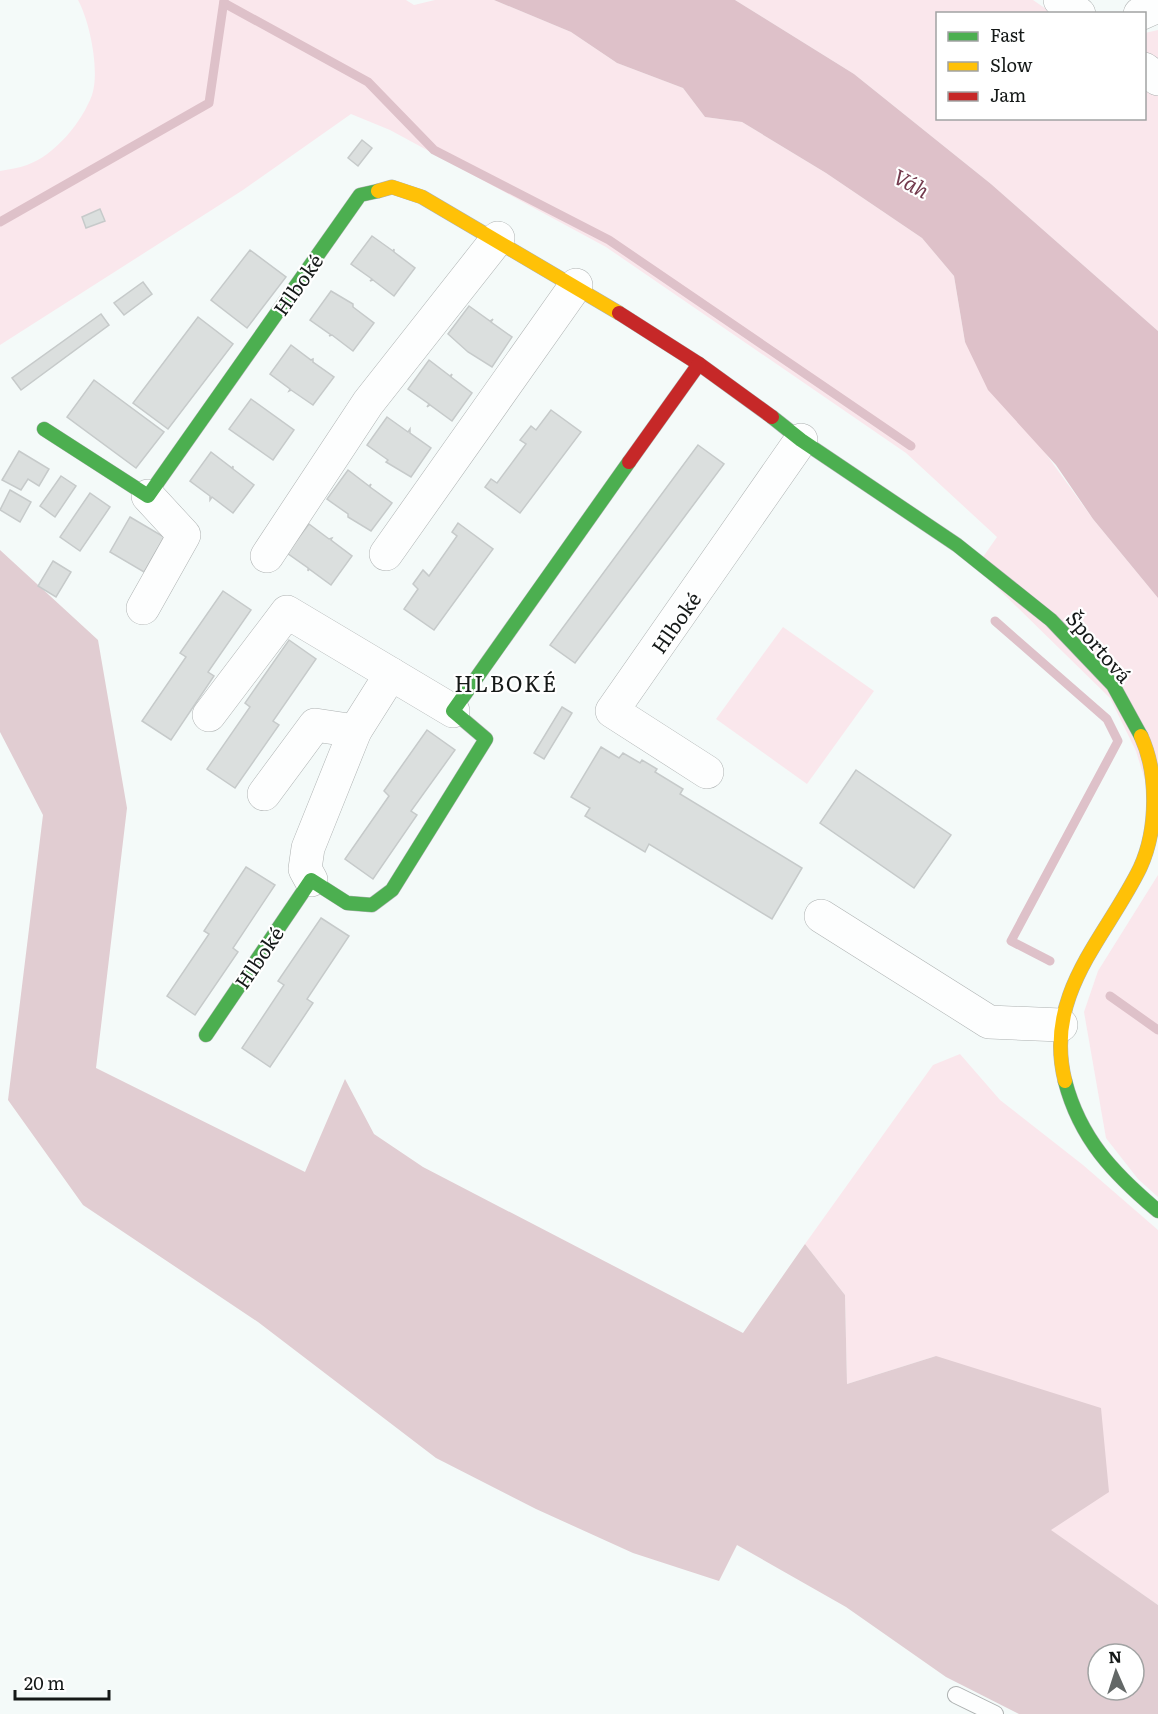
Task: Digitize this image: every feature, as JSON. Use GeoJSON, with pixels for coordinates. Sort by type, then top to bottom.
{"type":"FeatureCollection","features":[{"type":"Feature","properties":{"kind":"street"},"geometry":{"type":"LineString","coordinates":[[1060,0],[1076,12]]}},
{"type":"Feature","properties":{"kind":"street"},"geometry":{"type":"LineString","coordinates":[[1146,71],[1158,80]]}},
{"type":"Feature","properties":{"kind":"street","name":"Hlboké"},"geometry":{"type":"LineString","coordinates":[[148,496],[360,195],[392,187],[422,197],[498,238],[699,364],[760,407]]}},
{"type":"Feature","properties":{"kind":"street"},"geometry":{"type":"LineString","coordinates":[[267,556],[368,403],[498,238]]}},
{"type":"Feature","properties":{"kind":"street"},"geometry":{"type":"LineString","coordinates":[[386,554],[576,285]]}},
{"type":"Feature","properties":{"kind":"street"},"geometry":{"type":"LineString","coordinates":[[453,711],[699,364]]}},
{"type":"Feature","properties":{"kind":"street","name":"Športová"},"geometry":{"type":"LineString","coordinates":[[760,407],[801,440],[957,545],[1051,620],[1088,656],[1113,685],[1150,754],[1155,796],[1151,831],[1140,867],[1083,960],[1061,1025],[1061,1065],[1068,1092],[1094,1148],[1119,1178],[1158,1211]]}},
{"type":"Feature","properties":{"kind":"street"},"geometry":{"type":"LineString","coordinates":[[44,429],[148,496],[184,535],[143,608]]}},
{"type":"Feature","properties":{"kind":"street","name":"Hlboké"},"geometry":{"type":"LineString","coordinates":[[707,772],[612,711],[801,440]]}},
{"type":"Feature","properties":{"kind":"street"},"geometry":{"type":"LineString","coordinates":[[208,715],[287,612],[391,674],[453,711],[486,739],[392,890],[372,905],[346,903],[311,880],[305,869],[308,848],[356,731],[391,674]]}},
{"type":"Feature","properties":{"kind":"street"},"geometry":{"type":"LineString","coordinates":[[264,794],[315,725],[356,731]]}},
{"type":"Feature","properties":{"kind":"street","name":"Hlboké"},"geometry":{"type":"LineString","coordinates":[[206,1035],[311,880]]}},
{"type":"Feature","properties":{"kind":"street"},"geometry":{"type":"LineString","coordinates":[[820,916],[989,1022],[1061,1025]]}},
{"type":"Feature","properties":{"kind":"lane"},"geometry":{"type":"LineString","coordinates":[[956,1695],[995,1714]]}},
{"type":"Feature","properties":{"kind":"shaded area"},"geometry":{"type":"Polygon","coordinates":[[[78,0],[406,0],[414,5],[435,0],[494,0],[571,32],[617,63],[683,88],[705,117],[742,122],[826,173],[922,238],[954,276],[965,342],[1093,519],[1158,598],[1158,823],[1136,751],[1110,698],[976,567],[997,537],[906,453],[606,247],[390,130],[351,114],[243,190],[0,345],[0,171],[27,165],[48,154],[82,116],[92,95],[94,60],[90,33],[78,0]]]}},
{"type":"Feature","properties":{"kind":"shaded area"},"geometry":{"type":"Polygon","coordinates":[[[735,0],[1033,0],[1051,12],[936,12],[936,120],[1146,120],[1146,33],[1158,30],[1158,331],[991,184],[854,74],[735,0]]]}},
{"type":"Feature","properties":{"kind":"shaded area"},"geometry":{"type":"Polygon","coordinates":[[[0,550],[98,640],[127,808],[96,1068],[305,1172],[345,1079],[374,1134],[423,1167],[743,1333],[805,1244],[845,1295],[847,1384],[936,1356],[1101,1408],[1109,1492],[1051,1530],[1158,1605],[1158,1714],[1019,1714],[946,1677],[846,1607],[737,1545],[719,1581],[633,1553],[536,1509],[436,1458],[258,1322],[83,1205],[8,1100],[43,815],[0,732],[0,550]]]}},
{"type":"Feature","properties":{"kind":"shaded area"},"geometry":{"type":"Polygon","coordinates":[[[783,627],[874,691],[807,784],[716,719],[783,627]]]}},
{"type":"Feature","properties":{"kind":"shaded area"},"geometry":{"type":"Polygon","coordinates":[[[1158,875],[1158,1197],[1138,1179],[1106,1138],[1084,1012],[1098,971],[1158,875]]]}},
{"type":"Feature","properties":{"kind":"shaded area"},"geometry":{"type":"Polygon","coordinates":[[[960,1054],[1000,1100],[1083,1165],[1158,1230],[1158,1605],[1050,1530],[936,1356],[847,1384],[845,1295],[805,1244],[933,1065],[960,1054]]]}},
{"type":"Feature","properties":{"kind":"water","name":"Váh"},"geometry":{"type":"Polygon","coordinates":[[[494,0],[735,0],[854,74],[991,184],[1158,331],[1158,598],[1093,519],[1056,465],[988,390],[965,342],[954,276],[922,238],[826,173],[742,122],[705,117],[683,88],[617,63],[571,32],[494,0]]]}},
{"type":"Feature","properties":{"kind":"building"},"geometry":{"type":"Polygon","coordinates":[[[362,140],[372,148],[358,166],[348,158],[362,140]]]}},
{"type":"Feature","properties":{"kind":"building"},"geometry":{"type":"Polygon","coordinates":[[[100,209],[105,221],[86,228],[82,217],[100,209]]]}},
{"type":"Feature","properties":{"kind":"building"},"geometry":{"type":"Polygon","coordinates":[[[372,236],[393,251],[394,249],[394,252],[415,268],[394,296],[373,280],[370,281],[372,279],[351,264],[372,236]]]}},
{"type":"Feature","properties":{"kind":"building"},"geometry":{"type":"Polygon","coordinates":[[[250,250],[286,277],[247,328],[211,300],[250,250]]]}},
{"type":"Feature","properties":{"kind":"building"},"geometry":{"type":"Polygon","coordinates":[[[143,282],[152,294],[124,315],[114,303],[143,282]]]}},
{"type":"Feature","properties":{"kind":"building"},"geometry":{"type":"Polygon","coordinates":[[[331,291],[353,304],[353,307],[374,323],[353,351],[332,335],[329,336],[331,335],[310,320],[331,291]]]}},
{"type":"Feature","properties":{"kind":"building"},"geometry":{"type":"Polygon","coordinates":[[[469,306],[490,321],[493,319],[491,322],[512,337],[492,367],[468,352],[448,334],[469,306]]]}},
{"type":"Feature","properties":{"kind":"building"},"geometry":{"type":"Polygon","coordinates":[[[101,314],[109,325],[21,390],[12,378],[101,314]]]}},
{"type":"Feature","properties":{"kind":"building"},"geometry":{"type":"Polygon","coordinates":[[[198,317],[233,344],[168,429],[133,403],[198,317]]]}},
{"type":"Feature","properties":{"kind":"building"},"geometry":{"type":"Polygon","coordinates":[[[291,345],[311,360],[313,359],[313,362],[334,377],[313,405],[291,390],[289,391],[290,389],[270,374],[291,345]]]}},
{"type":"Feature","properties":{"kind":"building"},"geometry":{"type":"Polygon","coordinates":[[[429,360],[450,376],[452,374],[451,377],[472,393],[452,421],[430,405],[427,407],[429,404],[408,389],[429,360]]]}},
{"type":"Feature","properties":{"kind":"building"},"geometry":{"type":"Polygon","coordinates":[[[94,380],[164,432],[136,468],[67,417],[94,380]]]}},
{"type":"Feature","properties":{"kind":"building"},"geometry":{"type":"Polygon","coordinates":[[[251,399],[294,430],[273,460],[229,429],[251,399]]]}},
{"type":"Feature","properties":{"kind":"building"},"geometry":{"type":"Polygon","coordinates":[[[551,410],[581,432],[520,513],[485,487],[491,479],[497,483],[526,444],[520,440],[531,426],[536,430],[551,410]]]}},
{"type":"Feature","properties":{"kind":"building"},"geometry":{"type":"Polygon","coordinates":[[[387,417],[408,432],[410,429],[410,433],[431,448],[411,477],[386,462],[388,460],[367,445],[387,417]]]}},
{"type":"Feature","properties":{"kind":"building"},"geometry":{"type":"Polygon","coordinates":[[[698,445],[724,464],[575,663],[550,645],[698,445]]]}},
{"type":"Feature","properties":{"kind":"building"},"geometry":{"type":"Polygon","coordinates":[[[19,451],[49,469],[39,486],[28,479],[21,490],[2,480],[19,451]]]}},
{"type":"Feature","properties":{"kind":"building"},"geometry":{"type":"Polygon","coordinates":[[[211,452],[232,468],[233,466],[233,469],[254,485],[233,513],[212,497],[210,500],[210,496],[190,481],[211,452]]]}},
{"type":"Feature","properties":{"kind":"building"},"geometry":{"type":"Polygon","coordinates":[[[348,470],[369,486],[371,484],[370,487],[392,503],[371,531],[348,517],[348,514],[327,499],[348,470]]]}},
{"type":"Feature","properties":{"kind":"building"},"geometry":{"type":"Polygon","coordinates":[[[61,476],[76,486],[55,517],[40,506],[61,476]]]}},
{"type":"Feature","properties":{"kind":"building"},"geometry":{"type":"Polygon","coordinates":[[[10,490],[31,502],[20,522],[0,510],[10,490]]]}},
{"type":"Feature","properties":{"kind":"building"},"geometry":{"type":"Polygon","coordinates":[[[90,493],[110,507],[80,551],[60,537],[90,493]]]}},
{"type":"Feature","properties":{"kind":"building"},"geometry":{"type":"Polygon","coordinates":[[[130,517],[164,537],[144,572],[110,552],[130,517]]]}},
{"type":"Feature","properties":{"kind":"building"},"geometry":{"type":"Polygon","coordinates":[[[458,523],[493,549],[434,630],[404,609],[418,589],[413,584],[423,570],[429,576],[457,536],[452,532],[458,523]]]}},
{"type":"Feature","properties":{"kind":"building"},"geometry":{"type":"Polygon","coordinates":[[[309,524],[329,539],[332,538],[331,540],[352,556],[331,585],[309,569],[308,571],[308,568],[287,553],[309,524]]]}},
{"type":"Feature","properties":{"kind":"building"},"geometry":{"type":"Polygon","coordinates":[[[53,561],[71,572],[56,597],[38,586],[53,561]]]}},
{"type":"Feature","properties":{"kind":"building"},"geometry":{"type":"Polygon","coordinates":[[[223,591],[251,610],[208,672],[214,676],[171,740],[142,721],[186,657],[180,653],[223,591]]]}},
{"type":"Feature","properties":{"kind":"building"},"geometry":{"type":"Polygon","coordinates":[[[289,640],[316,659],[273,721],[279,725],[235,788],[207,769],[250,707],[245,703],[289,640]]]}},
{"type":"Feature","properties":{"kind":"building"},"geometry":{"type":"Polygon","coordinates":[[[562,707],[572,713],[544,759],[534,753],[562,707]]]}},
{"type":"Feature","properties":{"kind":"building"},"geometry":{"type":"Polygon","coordinates":[[[427,730],[455,750],[411,811],[417,815],[373,879],[345,859],[389,796],[384,791],[427,730]]]}},
{"type":"Feature","properties":{"kind":"building"},"geometry":{"type":"Polygon","coordinates":[[[601,747],[619,758],[623,753],[640,763],[642,760],[657,769],[655,772],[683,789],[680,794],[802,868],[772,919],[649,844],[645,852],[585,816],[590,808],[571,797],[601,747]]]}},
{"type":"Feature","properties":{"kind":"building"},"geometry":{"type":"Polygon","coordinates":[[[856,770],[951,835],[914,888],[820,823],[856,770]]]}},
{"type":"Feature","properties":{"kind":"building"},"geometry":{"type":"Polygon","coordinates":[[[246,867],[275,885],[233,948],[238,952],[195,1015],[167,996],[209,934],[204,931],[246,867]]]}},
{"type":"Feature","properties":{"kind":"building"},"geometry":{"type":"Polygon","coordinates":[[[321,918],[349,936],[307,999],[313,1003],[270,1067],[242,1048],[284,985],[278,981],[321,918]]]}},
{"type":"Feature","properties":{"kind":"waterway"},"geometry":{"type":"LineString","coordinates":[[0,222],[209,103],[224,0]]}},
{"type":"Feature","properties":{"kind":"waterway"},"geometry":{"type":"LineString","coordinates":[[224,3],[368,82],[434,150],[609,240],[911,446]]}},
{"type":"Feature","properties":{"kind":"waterway"},"geometry":{"type":"LineString","coordinates":[[995,621],[1107,719],[1118,741],[1011,941],[1050,961]]}},
{"type":"Feature","properties":{"kind":"waterway"},"geometry":{"type":"LineString","coordinates":[[1110,996],[1158,1030]]}},
{"type":"Feature","properties":{"kind":"traffic: fast"},"geometry":{"type":"LineString","coordinates":[[44,429],[148,496],[360,195],[378,191]]}},
{"type":"Feature","properties":{"kind":"traffic: fast"},"geometry":{"type":"LineString","coordinates":[[772,417],[801,440],[957,545],[1051,620],[1113,685],[1141,736]]}},
{"type":"Feature","properties":{"kind":"traffic: fast"},"geometry":{"type":"LineString","coordinates":[[206,1035],[311,880],[347,903],[372,905],[392,890],[486,739],[453,711],[629,462]]}},
{"type":"Feature","properties":{"kind":"traffic: fast"},"geometry":{"type":"LineString","coordinates":[[1065,1081],[1071,1102],[1089,1138],[1113,1169],[1158,1211]]}},
{"type":"Feature","properties":{"kind":"traffic: slow"},"geometry":{"type":"LineString","coordinates":[[378,191],[392,187],[422,197],[619,313]]}},
{"type":"Feature","properties":{"kind":"traffic: slow"},"geometry":{"type":"LineString","coordinates":[[1065,1081],[1061,1050],[1063,1021],[1070,994],[1082,968],[1140,868],[1150,836],[1153,819],[1153,784],[1151,767],[1141,736]]}},
{"type":"Feature","properties":{"kind":"traffic: jam"},"geometry":{"type":"LineString","coordinates":[[619,313],[699,364],[772,417]]}},
{"type":"Feature","properties":{"kind":"traffic: jam"},"geometry":{"type":"LineString","coordinates":[[629,462],[699,364]]}},
{"type":"Feature","properties":{"kind":"district","name":"HLBOKÉ"},"geometry":{"type":"Point","coordinates":[506,682]}}]}
